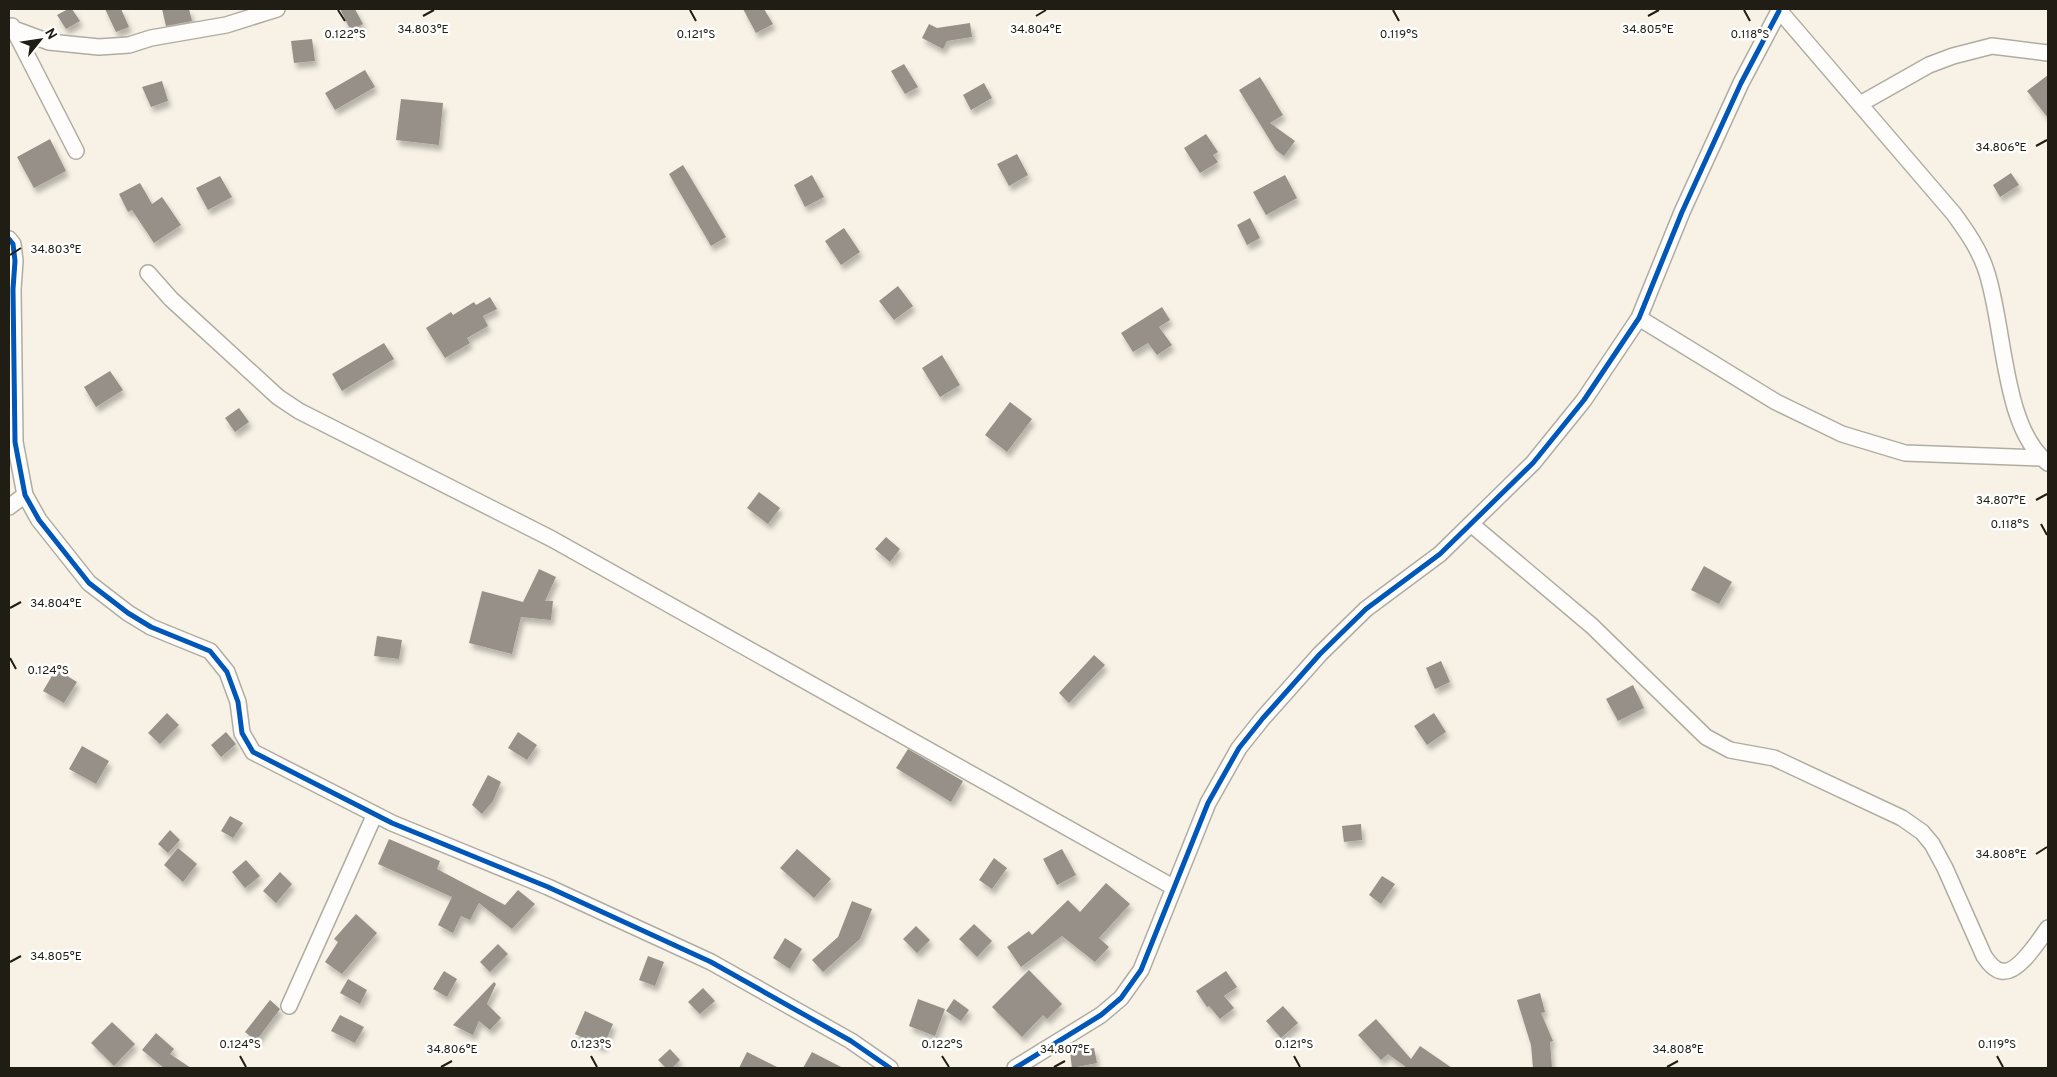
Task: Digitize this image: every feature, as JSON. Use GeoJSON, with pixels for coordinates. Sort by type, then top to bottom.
{"type":"FeatureCollection","features":[{"type":"Feature","properties":{"kind":"street"},"geometry":{"type":"LineString","coordinates":[[11,25],[49,42],[99,47],[114,46],[226,25],[277,9]]}},
{"type":"Feature","properties":{"kind":"street"},"geometry":{"type":"LineString","coordinates":[[1015,1068],[1101,1015],[1121,998],[1141,970],[1172,887],[1208,803],[1225,770],[1264,718],[1320,654],[1366,609],[1440,554],[1533,463],[1584,400],[1638,318],[1741,82],[1778,10],[1954,214],[1976,246],[1986,272],[1997,314],[2013,402],[2020,426],[2029,443],[2045,460]]}},
{"type":"Feature","properties":{"kind":"street"},"geometry":{"type":"LineString","coordinates":[[11,25],[76,151]]}},
{"type":"Feature","properties":{"kind":"street"},"geometry":{"type":"LineString","coordinates":[[1860,104],[1929,65],[1953,56],[1992,46],[2048,53]]}},
{"type":"Feature","properties":{"kind":"street"},"geometry":{"type":"LineString","coordinates":[[9,239],[13,244],[15,261],[13,290],[15,442],[24,495],[39,520],[89,583],[151,628],[210,651],[227,672],[238,702],[242,733],[253,752],[375,814],[548,886],[710,962],[851,1041],[890,1068]]}},
{"type":"Feature","properties":{"kind":"street"},"geometry":{"type":"LineString","coordinates":[[148,273],[171,299],[278,397],[300,411],[552,539],[1172,887]]}},
{"type":"Feature","properties":{"kind":"street"},"geometry":{"type":"LineString","coordinates":[[1638,318],[1776,402],[1842,434],[1905,453],[2045,460]]}},
{"type":"Feature","properties":{"kind":"street"},"geometry":{"type":"LineString","coordinates":[[9,506],[24,495]]}},
{"type":"Feature","properties":{"kind":"street"},"geometry":{"type":"LineString","coordinates":[[1471,524],[1592,626],[1706,737],[1730,750],[1774,758],[1902,818],[1922,832],[1932,844],[1945,868],[1984,956],[2000,972],[2009,971],[2022,962],[2048,928]]}},
{"type":"Feature","properties":{"kind":"street"},"geometry":{"type":"LineString","coordinates":[[289,1006],[375,814]]}},
{"type":"Feature","properties":{"kind":"building"},"geometry":{"type":"Polygon","coordinates":[[[72,9],[80,21],[66,29],[57,15],[72,9]]]}},
{"type":"Feature","properties":{"kind":"building"},"geometry":{"type":"Polygon","coordinates":[[[105,9],[121,9],[129,27],[116,32],[105,9]]]}},
{"type":"Feature","properties":{"kind":"building"},"geometry":{"type":"Polygon","coordinates":[[[162,9],[189,9],[192,21],[166,26],[162,9]]]}},
{"type":"Feature","properties":{"kind":"building"},"geometry":{"type":"Polygon","coordinates":[[[340,9],[355,9],[363,24],[351,31],[340,9]]]}},
{"type":"Feature","properties":{"kind":"building"},"geometry":{"type":"Polygon","coordinates":[[[743,9],[764,9],[773,24],[756,33],[743,9]]]}},
{"type":"Feature","properties":{"kind":"building"},"geometry":{"type":"Polygon","coordinates":[[[970,23],[972,37],[947,41],[943,49],[922,38],[929,24],[937,28],[970,23]]]}},
{"type":"Feature","properties":{"kind":"building"},"geometry":{"type":"Polygon","coordinates":[[[312,39],[315,61],[294,63],[291,41],[312,39]]]}},
{"type":"Feature","properties":{"kind":"building"},"geometry":{"type":"Polygon","coordinates":[[[904,64],[918,87],[905,94],[891,71],[904,64]]]}},
{"type":"Feature","properties":{"kind":"building"},"geometry":{"type":"Polygon","coordinates":[[[365,70],[375,87],[335,110],[325,93],[365,70]]]}},
{"type":"Feature","properties":{"kind":"building"},"geometry":{"type":"Polygon","coordinates":[[[2048,75],[2048,118],[2027,91],[2048,75]]]}},
{"type":"Feature","properties":{"kind":"building"},"geometry":{"type":"Polygon","coordinates":[[[1260,77],[1283,115],[1270,123],[1295,141],[1284,156],[1276,150],[1239,90],[1260,77]]]}},
{"type":"Feature","properties":{"kind":"building"},"geometry":{"type":"Polygon","coordinates":[[[162,81],[168,101],[151,107],[142,87],[162,81]]]}},
{"type":"Feature","properties":{"kind":"building"},"geometry":{"type":"Polygon","coordinates":[[[984,83],[992,98],[971,110],[963,95],[984,83]]]}},
{"type":"Feature","properties":{"kind":"building"},"geometry":{"type":"Polygon","coordinates":[[[401,99],[443,103],[439,145],[396,140],[401,99]]]}},
{"type":"Feature","properties":{"kind":"building"},"geometry":{"type":"Polygon","coordinates":[[[1206,134],[1218,152],[1213,155],[1218,162],[1200,173],[1184,148],[1206,134]]]}},
{"type":"Feature","properties":{"kind":"building"},"geometry":{"type":"Polygon","coordinates":[[[50,139],[66,171],[34,188],[17,157],[50,139]]]}},
{"type":"Feature","properties":{"kind":"building"},"geometry":{"type":"Polygon","coordinates":[[[1017,154],[1028,175],[1009,186],[997,164],[1017,154]]]}},
{"type":"Feature","properties":{"kind":"building"},"geometry":{"type":"Polygon","coordinates":[[[683,165],[726,237],[711,246],[669,174],[683,165]]]}},
{"type":"Feature","properties":{"kind":"building"},"geometry":{"type":"Polygon","coordinates":[[[2011,173],[2019,185],[2000,197],[1993,185],[2011,173]]]}},
{"type":"Feature","properties":{"kind":"building"},"geometry":{"type":"Polygon","coordinates":[[[812,175],[824,197],[805,207],[794,185],[812,175]]]}},
{"type":"Feature","properties":{"kind":"building"},"geometry":{"type":"Polygon","coordinates":[[[1285,175],[1297,198],[1266,215],[1253,192],[1285,175]]]}},
{"type":"Feature","properties":{"kind":"building"},"geometry":{"type":"Polygon","coordinates":[[[220,176],[232,197],[208,210],[196,188],[220,176]]]}},
{"type":"Feature","properties":{"kind":"building"},"geometry":{"type":"Polygon","coordinates":[[[140,183],[152,204],[162,197],[181,225],[154,243],[132,210],[128,212],[119,194],[140,183]]]}},
{"type":"Feature","properties":{"kind":"building"},"geometry":{"type":"Polygon","coordinates":[[[1250,218],[1260,238],[1247,245],[1237,225],[1250,218]]]}},
{"type":"Feature","properties":{"kind":"building"},"geometry":{"type":"Polygon","coordinates":[[[844,228],[860,252],[841,265],[825,241],[844,228]]]}},
{"type":"Feature","properties":{"kind":"building"},"geometry":{"type":"Polygon","coordinates":[[[898,286],[913,306],[894,320],[879,301],[898,286]]]}},
{"type":"Feature","properties":{"kind":"building"},"geometry":{"type":"Polygon","coordinates":[[[490,297],[497,309],[483,316],[488,326],[467,338],[470,343],[445,358],[426,328],[451,312],[453,315],[474,302],[476,305],[490,297]]]}},
{"type":"Feature","properties":{"kind":"building"},"geometry":{"type":"Polygon","coordinates":[[[1162,307],[1170,320],[1159,327],[1172,345],[1157,355],[1148,343],[1133,352],[1121,333],[1162,307]]]}},
{"type":"Feature","properties":{"kind":"building"},"geometry":{"type":"Polygon","coordinates":[[[384,343],[394,359],[342,391],[332,374],[384,343]]]}},
{"type":"Feature","properties":{"kind":"building"},"geometry":{"type":"Polygon","coordinates":[[[942,355],[960,385],[940,397],[922,368],[942,355]]]}},
{"type":"Feature","properties":{"kind":"building"},"geometry":{"type":"Polygon","coordinates":[[[110,371],[123,390],[96,407],[84,387],[110,371]]]}},
{"type":"Feature","properties":{"kind":"building"},"geometry":{"type":"Polygon","coordinates":[[[1010,402],[1032,419],[1007,452],[985,435],[1010,402]]]}},
{"type":"Feature","properties":{"kind":"building"},"geometry":{"type":"Polygon","coordinates":[[[239,408],[249,422],[235,432],[225,418],[239,408]]]}},
{"type":"Feature","properties":{"kind":"building"},"geometry":{"type":"Polygon","coordinates":[[[759,492],[780,508],[768,524],[747,508],[759,492]]]}},
{"type":"Feature","properties":{"kind":"building"},"geometry":{"type":"Polygon","coordinates":[[[886,537],[900,549],[890,562],[875,549],[886,537]]]}},
{"type":"Feature","properties":{"kind":"building"},"geometry":{"type":"Polygon","coordinates":[[[1704,566],[1732,582],[1719,604],[1691,590],[1704,566]]]}},
{"type":"Feature","properties":{"kind":"building"},"geometry":{"type":"Polygon","coordinates":[[[539,569],[556,577],[545,601],[553,601],[551,620],[521,617],[512,654],[469,643],[482,591],[523,602],[539,569]]]}},
{"type":"Feature","properties":{"kind":"building"},"geometry":{"type":"Polygon","coordinates":[[[377,636],[402,640],[399,659],[374,656],[377,636]]]}},
{"type":"Feature","properties":{"kind":"building"},"geometry":{"type":"Polygon","coordinates":[[[1094,655],[1105,665],[1069,703],[1059,693],[1094,655]]]}},
{"type":"Feature","properties":{"kind":"building"},"geometry":{"type":"Polygon","coordinates":[[[1441,661],[1450,682],[1435,689],[1426,668],[1441,661]]]}},
{"type":"Feature","properties":{"kind":"building"},"geometry":{"type":"Polygon","coordinates":[[[56,669],[77,682],[64,703],[43,691],[56,669]]]}},
{"type":"Feature","properties":{"kind":"building"},"geometry":{"type":"Polygon","coordinates":[[[1633,685],[1644,708],[1618,721],[1606,699],[1633,685]]]}},
{"type":"Feature","properties":{"kind":"building"},"geometry":{"type":"Polygon","coordinates":[[[167,713],[179,725],[160,744],[148,733],[167,713]]]}},
{"type":"Feature","properties":{"kind":"building"},"geometry":{"type":"Polygon","coordinates":[[[1434,713],[1446,732],[1427,745],[1414,726],[1434,713]]]}},
{"type":"Feature","properties":{"kind":"building"},"geometry":{"type":"Polygon","coordinates":[[[226,732],[236,744],[221,757],[211,745],[226,732]]]}},
{"type":"Feature","properties":{"kind":"building"},"geometry":{"type":"Polygon","coordinates":[[[518,732],[537,745],[527,760],[508,748],[518,732]]]}},
{"type":"Feature","properties":{"kind":"building"},"geometry":{"type":"Polygon","coordinates":[[[82,746],[109,761],[96,784],[69,769],[82,746]]]}},
{"type":"Feature","properties":{"kind":"building"},"geometry":{"type":"Polygon","coordinates":[[[908,749],[963,781],[951,802],[896,768],[908,749]]]}},
{"type":"Feature","properties":{"kind":"building"},"geometry":{"type":"Polygon","coordinates":[[[488,775],[501,782],[493,801],[482,814],[472,805],[488,775]]]}},
{"type":"Feature","properties":{"kind":"building"},"geometry":{"type":"Polygon","coordinates":[[[230,816],[243,823],[233,838],[221,831],[230,816]]]}},
{"type":"Feature","properties":{"kind":"building"},"geometry":{"type":"Polygon","coordinates":[[[1361,824],[1362,840],[1344,842],[1342,826],[1361,824]]]}},
{"type":"Feature","properties":{"kind":"building"},"geometry":{"type":"Polygon","coordinates":[[[170,830],[180,840],[168,853],[158,844],[170,830]]]}},
{"type":"Feature","properties":{"kind":"building"},"geometry":{"type":"Polygon","coordinates":[[[389,839],[440,861],[437,869],[505,905],[518,890],[535,904],[512,929],[479,903],[470,920],[461,916],[453,933],[438,925],[452,897],[378,864],[389,839]]]}},
{"type":"Feature","properties":{"kind":"building"},"geometry":{"type":"Polygon","coordinates":[[[178,848],[197,864],[183,882],[164,865],[178,848]]]}},
{"type":"Feature","properties":{"kind":"building"},"geometry":{"type":"Polygon","coordinates":[[[797,849],[831,879],[814,898],[780,868],[797,849]]]}},
{"type":"Feature","properties":{"kind":"building"},"geometry":{"type":"Polygon","coordinates":[[[1062,849],[1076,875],[1057,885],[1043,859],[1062,849]]]}},
{"type":"Feature","properties":{"kind":"building"},"geometry":{"type":"Polygon","coordinates":[[[994,858],[1007,868],[992,889],[979,880],[994,858]]]}},
{"type":"Feature","properties":{"kind":"building"},"geometry":{"type":"Polygon","coordinates":[[[246,860],[260,876],[245,888],[232,872],[246,860]]]}},
{"type":"Feature","properties":{"kind":"building"},"geometry":{"type":"Polygon","coordinates":[[[280,872],[292,884],[276,903],[263,891],[280,872]]]}},
{"type":"Feature","properties":{"kind":"building"},"geometry":{"type":"Polygon","coordinates":[[[1382,876],[1395,884],[1381,904],[1369,895],[1382,876]]]}},
{"type":"Feature","properties":{"kind":"building"},"geometry":{"type":"Polygon","coordinates":[[[1106,883],[1130,904],[1099,938],[1109,947],[1095,962],[1062,936],[1021,967],[1007,947],[1029,931],[1032,935],[1068,900],[1080,912],[1106,883]]]}},
{"type":"Feature","properties":{"kind":"building"},"geometry":{"type":"Polygon","coordinates":[[[852,901],[872,909],[860,939],[823,972],[812,960],[838,937],[852,901]]]}},
{"type":"Feature","properties":{"kind":"building"},"geometry":{"type":"Polygon","coordinates":[[[356,914],[377,933],[342,974],[325,962],[338,942],[334,939],[356,914]]]}},
{"type":"Feature","properties":{"kind":"building"},"geometry":{"type":"Polygon","coordinates":[[[974,924],[992,941],[977,957],[959,939],[974,924]]]}},
{"type":"Feature","properties":{"kind":"building"},"geometry":{"type":"Polygon","coordinates":[[[916,926],[930,940],[917,953],[903,939],[916,926]]]}},
{"type":"Feature","properties":{"kind":"building"},"geometry":{"type":"Polygon","coordinates":[[[785,938],[802,949],[790,969],[773,958],[785,938]]]}},
{"type":"Feature","properties":{"kind":"building"},"geometry":{"type":"Polygon","coordinates":[[[498,944],[508,954],[490,972],[480,962],[498,944]]]}},
{"type":"Feature","properties":{"kind":"building"},"geometry":{"type":"Polygon","coordinates":[[[648,956],[664,962],[655,986],[639,980],[648,956]]]}},
{"type":"Feature","properties":{"kind":"building"},"geometry":{"type":"Polygon","coordinates":[[[1029,970],[1062,1004],[1047,1019],[1043,1015],[1022,1037],[992,1007],[1029,970]]]}},
{"type":"Feature","properties":{"kind":"building"},"geometry":{"type":"Polygon","coordinates":[[[444,971],[457,979],[447,997],[433,989],[444,971]]]}},
{"type":"Feature","properties":{"kind":"building"},"geometry":{"type":"Polygon","coordinates":[[[1226,971],[1237,987],[1224,996],[1234,1008],[1220,1019],[1209,1006],[1207,1007],[1196,991],[1226,971]]]}},
{"type":"Feature","properties":{"kind":"building"},"geometry":{"type":"Polygon","coordinates":[[[348,979],[367,990],[360,1004],[340,993],[348,979]]]}},
{"type":"Feature","properties":{"kind":"building"},"geometry":{"type":"Polygon","coordinates":[[[494,982],[496,984],[487,1004],[501,1018],[490,1030],[479,1021],[473,1035],[453,1025],[494,982]]]}},
{"type":"Feature","properties":{"kind":"building"},"geometry":{"type":"Polygon","coordinates":[[[703,988],[715,1001],[700,1014],[688,1002],[703,988]]]}},
{"type":"Feature","properties":{"kind":"building"},"geometry":{"type":"Polygon","coordinates":[[[1540,993],[1545,1012],[1541,1013],[1553,1041],[1550,1042],[1552,1068],[1533,1068],[1531,1045],[1517,1000],[1540,993]]]}},
{"type":"Feature","properties":{"kind":"building"},"geometry":{"type":"Polygon","coordinates":[[[918,999],[945,1009],[935,1036],[909,1026],[918,999]]]}},
{"type":"Feature","properties":{"kind":"building"},"geometry":{"type":"Polygon","coordinates":[[[954,999],[969,1010],[961,1021],[946,1011],[954,999]]]}},
{"type":"Feature","properties":{"kind":"building"},"geometry":{"type":"Polygon","coordinates":[[[270,1000],[280,1009],[256,1041],[245,1032],[270,1000]]]}},
{"type":"Feature","properties":{"kind":"building"},"geometry":{"type":"Polygon","coordinates":[[[1283,1006],[1298,1023],[1281,1038],[1266,1021],[1283,1006]]]}},
{"type":"Feature","properties":{"kind":"building"},"geometry":{"type":"Polygon","coordinates":[[[585,1011],[613,1024],[603,1047],[575,1034],[585,1011]]]}},
{"type":"Feature","properties":{"kind":"building"},"geometry":{"type":"Polygon","coordinates":[[[340,1015],[364,1027],[355,1043],[331,1031],[340,1015]]]}},
{"type":"Feature","properties":{"kind":"building"},"geometry":{"type":"Polygon","coordinates":[[[1376,1019],[1411,1059],[1420,1046],[1452,1068],[1405,1068],[1388,1054],[1381,1060],[1358,1035],[1376,1019]]]}},
{"type":"Feature","properties":{"kind":"building"},"geometry":{"type":"Polygon","coordinates":[[[112,1022],[135,1044],[114,1066],[91,1043],[112,1022]]]}},
{"type":"Feature","properties":{"kind":"building"},"geometry":{"type":"Polygon","coordinates":[[[156,1033],[174,1049],[170,1054],[191,1068],[164,1068],[142,1050],[156,1033]]]}},
{"type":"Feature","properties":{"kind":"building"},"geometry":{"type":"Polygon","coordinates":[[[1094,1048],[1097,1063],[1072,1068],[1070,1052],[1094,1048]]]}},
{"type":"Feature","properties":{"kind":"building"},"geometry":{"type":"Polygon","coordinates":[[[670,1049],[680,1060],[672,1068],[666,1068],[658,1060],[670,1049]]]}},
{"type":"Feature","properties":{"kind":"building"},"geometry":{"type":"Polygon","coordinates":[[[747,1052],[779,1068],[739,1068],[747,1052]]]}},
{"type":"Feature","properties":{"kind":"building"},"geometry":{"type":"Polygon","coordinates":[[[812,1052],[843,1068],[803,1068],[812,1052]]]}},
{"type":"Feature","properties":{"kind":"cycle path"},"geometry":{"type":"LineString","coordinates":[[1015,1068],[1101,1015],[1121,998],[1141,970],[1208,803],[1239,748],[1263,718],[1320,654],[1366,609],[1440,554],[1533,463],[1584,400],[1639,318],[1682,212],[1741,83],[1779,11]]}},
{"type":"Feature","properties":{"kind":"cycle path"},"geometry":{"type":"LineString","coordinates":[[9,239],[13,244],[15,261],[13,289],[15,442],[25,495],[39,520],[89,583],[128,613],[151,627],[210,651],[227,672],[238,702],[242,733],[253,752],[392,823],[548,887],[711,962],[851,1041],[890,1068]]}}]}
